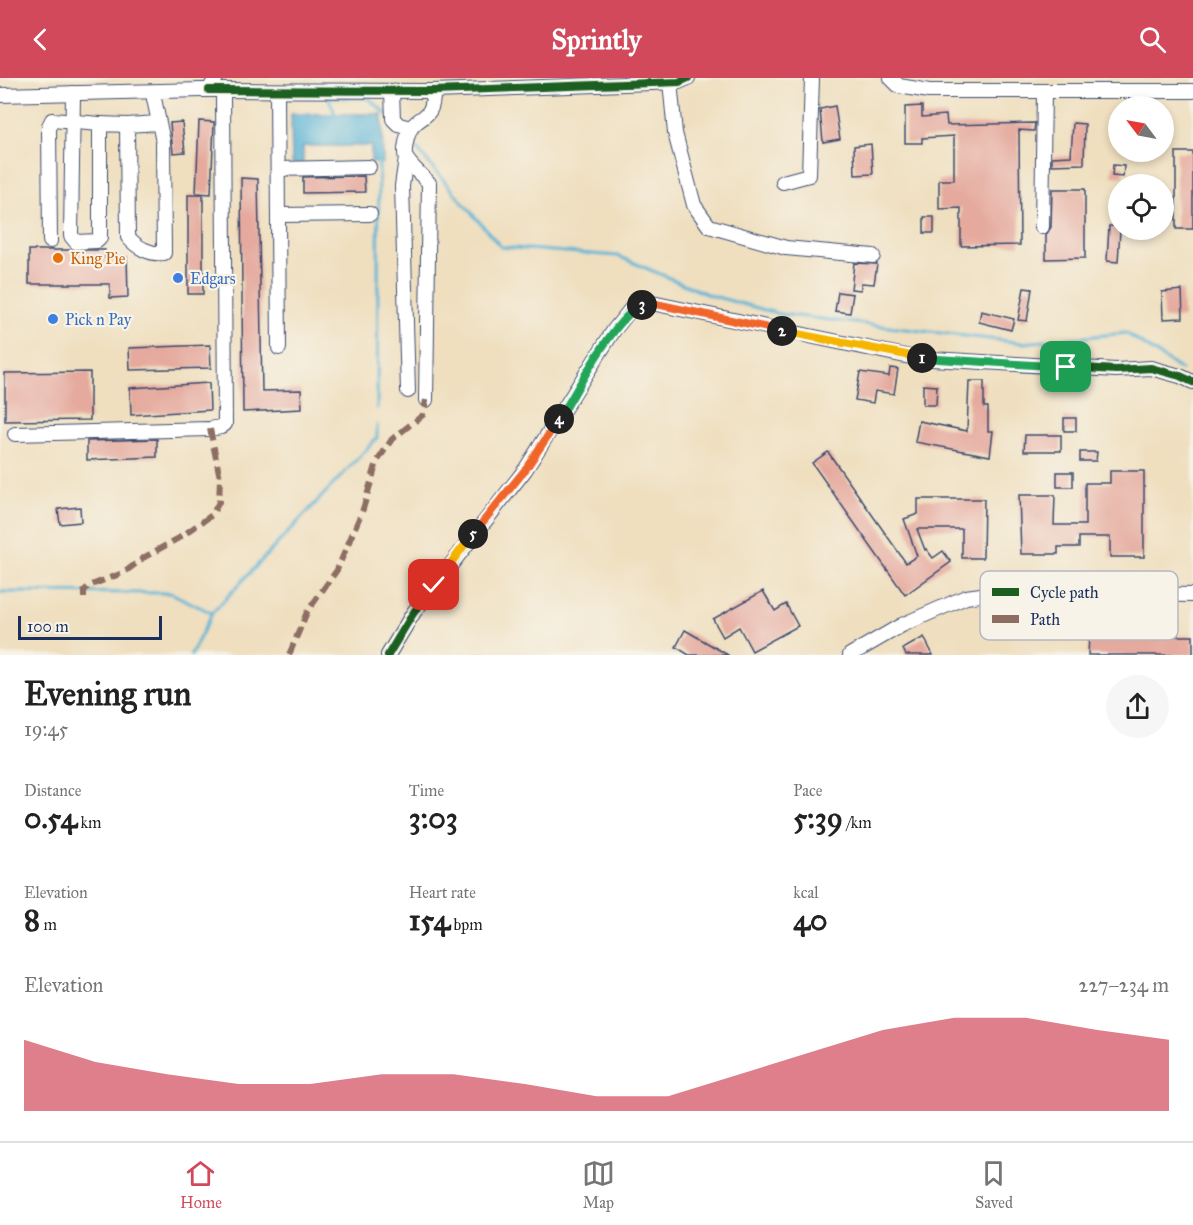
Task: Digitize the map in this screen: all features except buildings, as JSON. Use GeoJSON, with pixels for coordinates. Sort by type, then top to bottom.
{"type":"FeatureCollection","features":[{"type":"Feature","properties":{"kind":"street"},"geometry":{"type":"LineString","coordinates":[[0,94],[153,93],[216,86],[277,91],[433,92],[670,82],[688,78]]}},
{"type":"Feature","properties":{"kind":"street"},"geometry":{"type":"LineString","coordinates":[[783,182],[809,175],[812,78]]}},
{"type":"Feature","properties":{"kind":"street"},"geometry":{"type":"LineString","coordinates":[[891,78],[899,86],[929,91],[1193,90]]}},
{"type":"Feature","properties":{"kind":"street"},"geometry":{"type":"LineString","coordinates":[[670,82],[675,133],[694,205],[708,226],[786,248],[873,256]]}},
{"type":"Feature","properties":{"kind":"street"},"geometry":{"type":"LineString","coordinates":[[15,434],[210,429],[225,424],[216,86]]}},
{"type":"Feature","properties":{"kind":"street"},"geometry":{"type":"LineString","coordinates":[[277,91],[279,348]]}},
{"type":"Feature","properties":{"kind":"street"},"geometry":{"type":"LineString","coordinates":[[392,91],[393,119],[399,126],[411,128]]}},
{"type":"Feature","properties":{"kind":"street"},"geometry":{"type":"LineString","coordinates":[[408,391],[402,186],[406,158],[404,151],[411,128],[424,119],[434,104],[433,92]]}},
{"type":"Feature","properties":{"kind":"street"},"geometry":{"type":"LineString","coordinates":[[1042,227],[1044,92]]}},
{"type":"Feature","properties":{"kind":"street"},"geometry":{"type":"LineString","coordinates":[[73,93],[71,236],[76,242],[97,241],[100,238],[100,124]]}},
{"type":"Feature","properties":{"kind":"street"},"geometry":{"type":"LineString","coordinates":[[127,125],[128,237],[133,244],[157,254],[165,254],[164,142],[153,93]]}},
{"type":"Feature","properties":{"kind":"street"},"geometry":{"type":"LineString","coordinates":[[50,241],[49,126],[52,120],[127,125],[158,123]]}},
{"type":"Feature","properties":{"kind":"street"},"geometry":{"type":"LineString","coordinates":[[406,158],[429,183],[426,400]]}},
{"type":"Feature","properties":{"kind":"street"},"geometry":{"type":"LineString","coordinates":[[278,169],[369,167]]}},
{"type":"Feature","properties":{"kind":"street"},"geometry":{"type":"LineString","coordinates":[[278,215],[370,214]]}},
{"type":"Feature","properties":{"kind":"street"},"geometry":{"type":"LineString","coordinates":[[388,655],[414,612],[525,470],[614,330],[631,309],[647,302],[915,358],[1116,370],[1151,368],[1193,382]]}},
{"type":"Feature","properties":{"kind":"street"},"geometry":{"type":"LineString","coordinates":[[850,655],[902,625],[966,597],[980,595]]}},
{"type":"Feature","properties":{"kind":"street"},"geometry":{"type":"LineString","coordinates":[[1178,595],[1193,595]]}},
{"type":"Feature","properties":{"kind":"water"},"geometry":{"type":"Polygon","coordinates":[[[291,114],[382,114],[383,163],[371,163],[371,146],[303,146],[303,163],[292,163],[291,114]]]}},
{"type":"Feature","properties":{"kind":"waterway"},"geometry":{"type":"LineString","coordinates":[[336,116],[328,97],[368,98],[389,116]]}},
{"type":"Feature","properties":{"kind":"waterway"},"geometry":{"type":"LineString","coordinates":[[416,148],[501,247],[618,256],[709,295],[780,314],[1023,343],[1126,333],[1181,370]]}},
{"type":"Feature","properties":{"kind":"waterway"},"geometry":{"type":"LineString","coordinates":[[377,408],[379,161]]}},
{"type":"Feature","properties":{"kind":"waterway"},"geometry":{"type":"LineString","coordinates":[[191,655],[212,613],[377,438],[377,425]]}},
{"type":"Feature","properties":{"kind":"waterway"},"geometry":{"type":"LineString","coordinates":[[0,592],[171,593],[212,613]]}},
{"type":"Feature","properties":{"kind":"marked path"},"geometry":{"type":"LineString","coordinates":[[289,655],[307,612],[337,570],[363,509],[377,462],[392,439],[423,415],[426,400]]}},
{"type":"Feature","properties":{"kind":"marked path"},"geometry":{"type":"LineString","coordinates":[[84,598],[84,591],[89,586],[125,572],[143,558],[179,538],[212,515],[219,502],[220,478],[210,429]]}},
{"type":"Feature","properties":{"kind":"cycle path"},"geometry":{"type":"LineString","coordinates":[[209,90],[433,91],[679,82],[688,78]]}},
{"type":"Feature","properties":{"kind":"cycle path"},"geometry":{"type":"LineString","coordinates":[[388,655],[414,612],[525,470],[614,330],[631,309],[647,302],[915,358],[1116,370],[1151,368],[1193,382]]}},
{"type":"Feature","properties":{"kind":"place","name":"King Pie"},"geometry":{"type":"Point","coordinates":[58,258]}},
{"type":"Feature","properties":{"kind":"place","name":"Edgars"},"geometry":{"type":"Point","coordinates":[178,278]}},
{"type":"Feature","properties":{"kind":"place","name":"Pick n Pay"},"geometry":{"type":"Point","coordinates":[53,319]}},
{"type":"Feature","properties":{"kind":"route"},"geometry":{"type":"LineString","coordinates":[[434,585],[525,470],[614,330],[631,309],[647,302],[915,358],[1066,367]]}}]}
